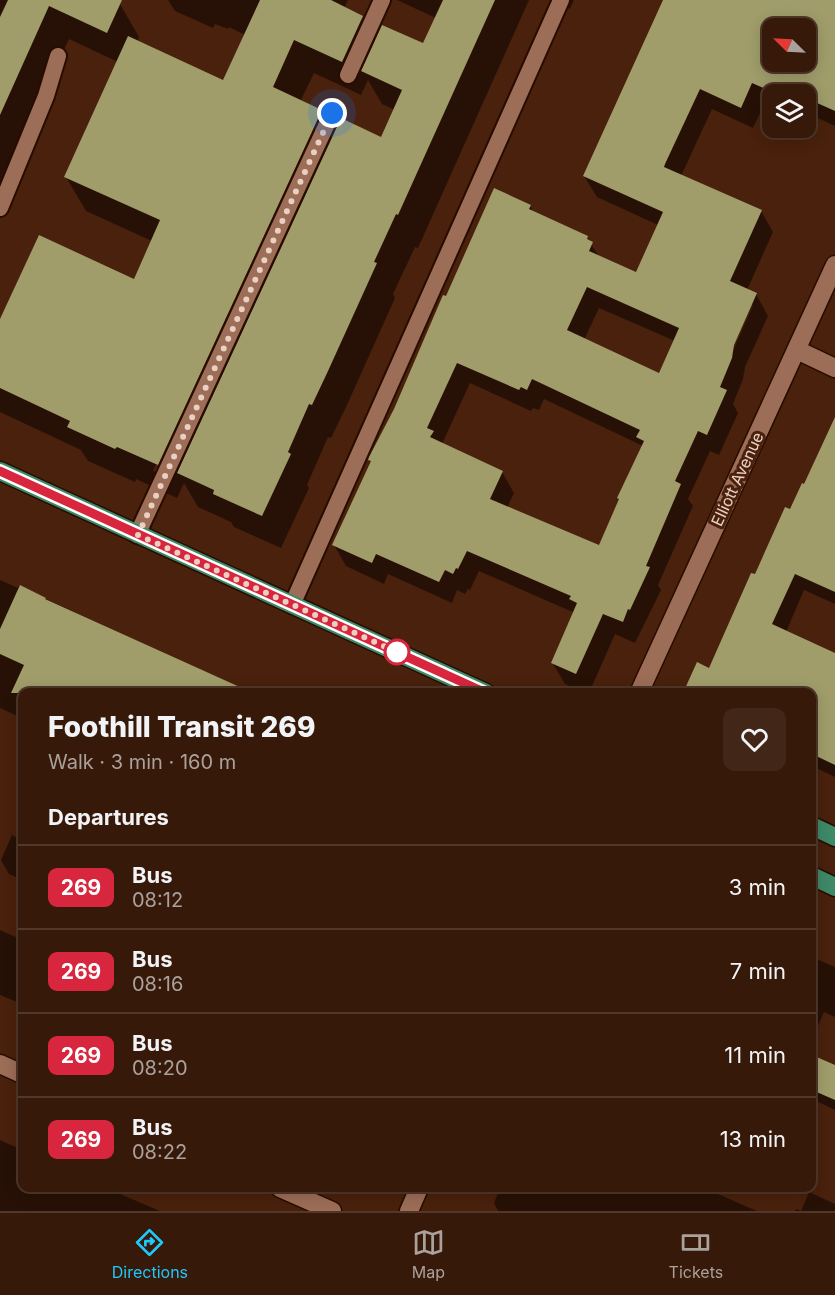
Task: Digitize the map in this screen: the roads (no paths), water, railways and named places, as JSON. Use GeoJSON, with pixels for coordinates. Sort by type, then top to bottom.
{"type":"FeatureCollection","features":[{"type":"Feature","properties":{"kind":"main road"},"geometry":{"type":"LineString","coordinates":[[0,471],[475,688]]}},
{"type":"Feature","properties":{"kind":"main road"},"geometry":{"type":"LineString","coordinates":[[816,828],[835,837]]}},
{"type":"Feature","properties":{"kind":"main road"},"geometry":{"type":"LineString","coordinates":[[816,878],[835,887]]}},
{"type":"Feature","properties":{"kind":"street","name":"Elliott Avenue"},"geometry":{"type":"LineString","coordinates":[[641,688],[835,265]]}},
{"type":"Feature","properties":{"kind":"street"},"geometry":{"type":"LineString","coordinates":[[797,350],[835,368]]}},
{"type":"Feature","properties":{"kind":"street"},"geometry":{"type":"LineString","coordinates":[[0,1064],[18,1072]]}},
{"type":"Feature","properties":{"kind":"street"},"geometry":{"type":"LineString","coordinates":[[289,1192],[332,1211]]}},
{"type":"Feature","properties":{"kind":"street"},"geometry":{"type":"LineString","coordinates":[[409,1211],[417,1192]]}},
{"type":"Feature","properties":{"kind":"lane"},"geometry":{"type":"LineString","coordinates":[[348,75],[382,0]]}},
{"type":"Feature","properties":{"kind":"lane"},"geometry":{"type":"LineString","coordinates":[[292,604],[561,0]]}},
{"type":"Feature","properties":{"kind":"lane"},"geometry":{"type":"LineString","coordinates":[[0,208],[46,96],[58,56]]}},
{"type":"Feature","properties":{"kind":"lane"},"geometry":{"type":"LineString","coordinates":[[138,535],[332,113]]}}]}
